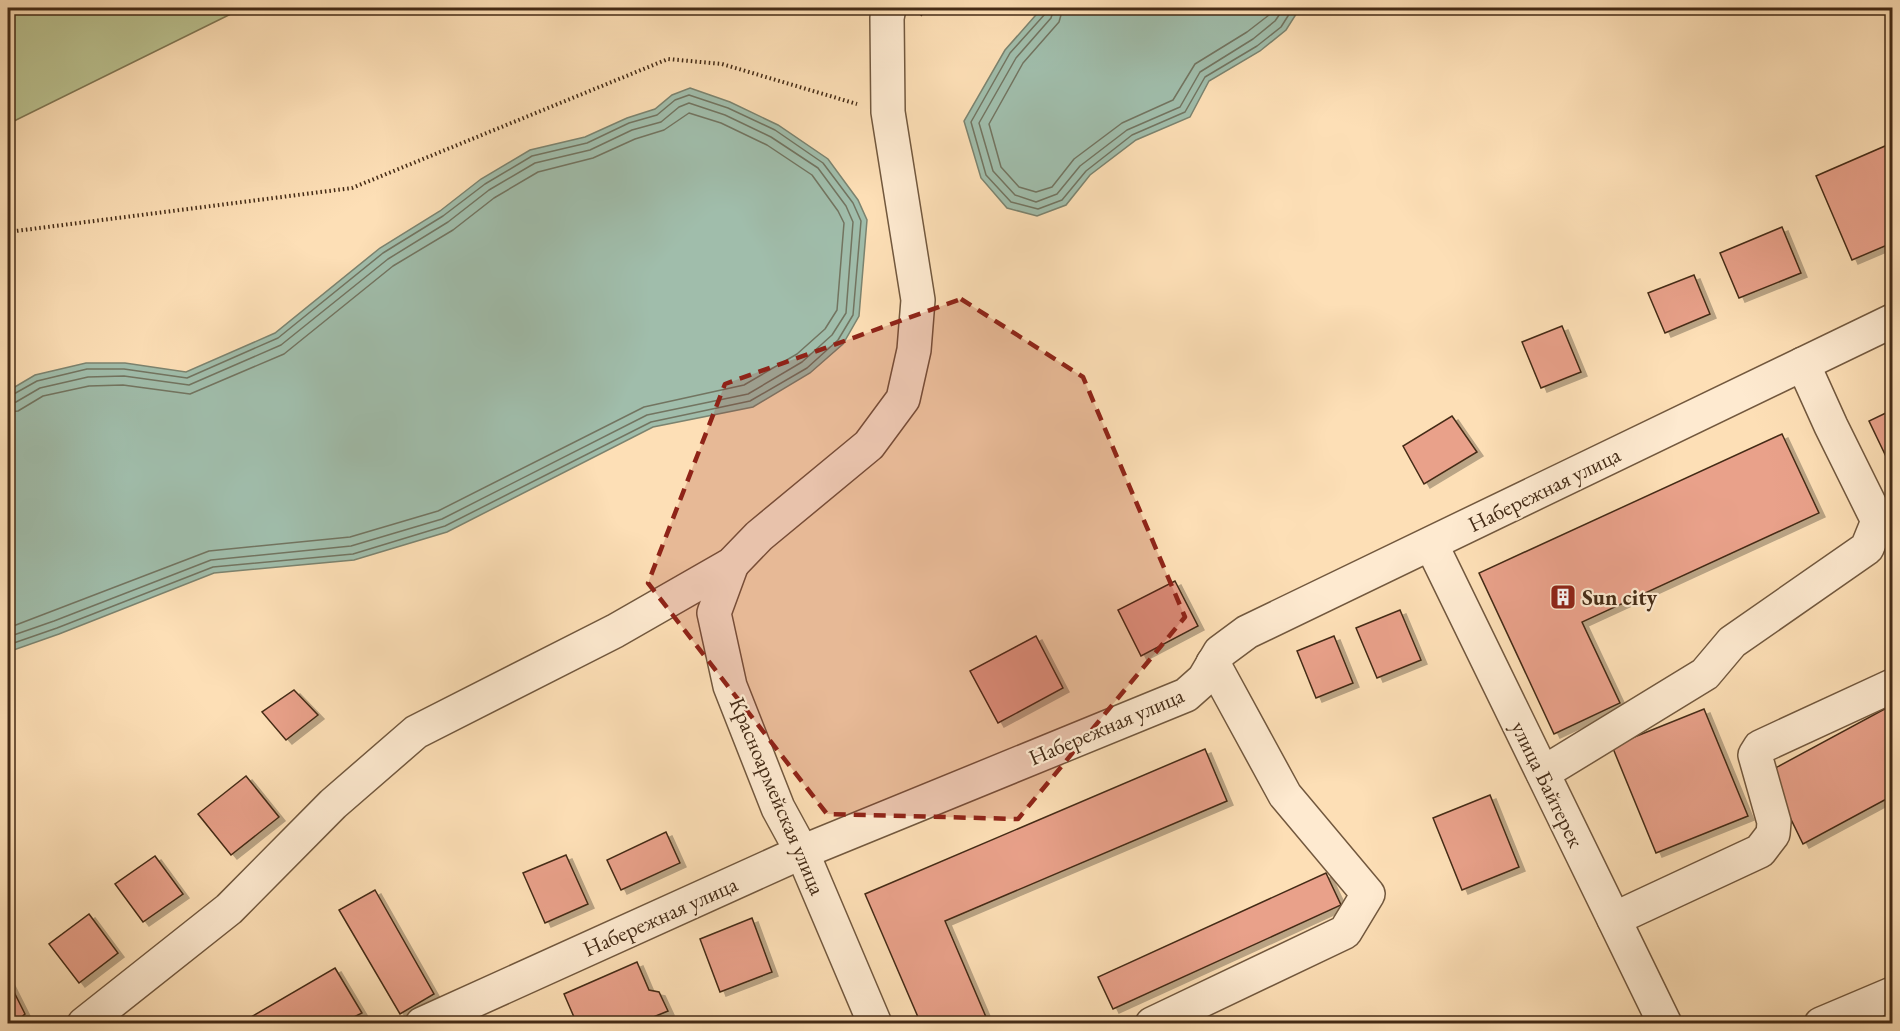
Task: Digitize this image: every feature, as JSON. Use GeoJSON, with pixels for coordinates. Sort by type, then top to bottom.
{"type":"FeatureCollection","features":[{"type":"Feature","properties":{"kind":"street"},"geometry":{"type":"LineString","coordinates":[[84,1023],[229,909],[333,804],[416,732],[615,631],[732,564],[759,536],[869,445],[903,399],[914,350],[918,300],[888,112],[887,18],[889,8]]}},
{"type":"Feature","properties":{"kind":"street","name":"Набережная улица"},"geometry":{"type":"LineString","coordinates":[[422,1023],[802,852],[1186,695],[1204,679],[1220,652],[1247,632],[1893,321]]}},
{"type":"Feature","properties":{"kind":"street"},"geometry":{"type":"LineString","coordinates":[[1543,773],[1705,674],[1732,642],[1868,548],[1878,521],[1803,364]]}},
{"type":"Feature","properties":{"kind":"street","name":"улица Байтерек"},"geometry":{"type":"LineString","coordinates":[[1431,544],[1665,1023]]}},
{"type":"Feature","properties":{"kind":"street","name":"Красноармейская улица"},"geometry":{"type":"LineString","coordinates":[[732,564],[714,613],[730,686],[778,808],[802,852],[875,1023]]}},
{"type":"Feature","properties":{"kind":"street"},"geometry":{"type":"LineString","coordinates":[[1152,1023],[1345,932],[1368,894],[1286,795],[1213,663]]}},
{"type":"Feature","properties":{"kind":"street"},"geometry":{"type":"LineString","coordinates":[[1614,919],[1760,851],[1773,834],[1774,822],[1755,755],[1760,747],[1893,686]]}},
{"type":"Feature","properties":{"kind":"street"},"geometry":{"type":"LineString","coordinates":[[1821,1023],[1893,994]]}},
{"type":"Feature","properties":{"kind":"path"},"geometry":{"type":"LineString","coordinates":[[8,232],[352,188],[668,59],[722,64],[888,112]]}},
{"type":"Feature","properties":{"kind":"highlighted area"},"geometry":{"type":"Polygon","coordinates":[[[961,299],[1083,377],[1185,617],[1018,819],[827,814],[648,583],[725,384],[961,299]]]}},
{"type":"Feature","properties":{"kind":"green space"},"geometry":{"type":"Polygon","coordinates":[[[8,8],[243,8],[8,124],[8,8]]]}},
{"type":"Feature","properties":{"kind":"water"},"geometry":{"type":"Polygon","coordinates":[[[1042,8],[1300,8],[1286,30],[1260,51],[1209,81],[1190,117],[1136,140],[1090,175],[1066,205],[1037,216],[1007,208],[981,178],[964,121],[1005,50],[1042,8]]]}},
{"type":"Feature","properties":{"kind":"water"},"geometry":{"type":"Polygon","coordinates":[[[690,88],[730,102],[778,125],[828,159],[858,200],[867,220],[859,316],[843,344],[810,373],[753,407],[653,427],[447,532],[354,560],[214,573],[8,652],[8,391],[35,375],[86,363],[125,363],[186,372],[275,333],[380,248],[440,211],[481,179],[530,150],[585,137],[627,118],[655,109],[672,95],[690,88]]]}},
{"type":"Feature","properties":{"kind":"building"},"geometry":{"type":"Polygon","coordinates":[[[1892,143],[1892,243],[1852,260],[1816,176],[1892,143]]]}},
{"type":"Feature","properties":{"kind":"building"},"geometry":{"type":"Polygon","coordinates":[[[1782,227],[1801,273],[1739,298],[1720,253],[1782,227]]]}},
{"type":"Feature","properties":{"kind":"building"},"geometry":{"type":"Polygon","coordinates":[[[1694,275],[1710,314],[1665,333],[1648,293],[1694,275]]]}},
{"type":"Feature","properties":{"kind":"building"},"geometry":{"type":"Polygon","coordinates":[[[1562,326],[1581,372],[1541,388],[1522,342],[1562,326]]]}},
{"type":"Feature","properties":{"kind":"building"},"geometry":{"type":"Polygon","coordinates":[[[1892,410],[1892,469],[1869,421],[1892,410]]]}},
{"type":"Feature","properties":{"kind":"building"},"geometry":{"type":"Polygon","coordinates":[[[1452,416],[1477,452],[1424,484],[1403,446],[1452,416]]]}},
{"type":"Feature","properties":{"kind":"building","name":"Sun city"},"geometry":{"type":"Polygon","coordinates":[[[1782,434],[1819,513],[1582,622],[1620,703],[1554,734],[1479,573],[1782,434]]]}},
{"type":"Feature","properties":{"kind":"building"},"geometry":{"type":"Polygon","coordinates":[[[1175,581],[1198,626],[1141,656],[1118,610],[1175,581]]]}},
{"type":"Feature","properties":{"kind":"building"},"geometry":{"type":"Polygon","coordinates":[[[1400,610],[1421,660],[1377,678],[1356,628],[1400,610]]]}},
{"type":"Feature","properties":{"kind":"building"},"geometry":{"type":"Polygon","coordinates":[[[1036,636],[1063,688],[998,723],[970,671],[1036,636]]]}},
{"type":"Feature","properties":{"kind":"building"},"geometry":{"type":"Polygon","coordinates":[[[1334,636],[1353,683],[1316,698],[1297,651],[1334,636]]]}},
{"type":"Feature","properties":{"kind":"building"},"geometry":{"type":"Polygon","coordinates":[[[294,690],[318,715],[286,740],[262,712],[294,690]]]}},
{"type":"Feature","properties":{"kind":"building"},"geometry":{"type":"Polygon","coordinates":[[[1892,705],[1892,796],[1803,844],[1768,772],[1892,705]]]}},
{"type":"Feature","properties":{"kind":"building"},"geometry":{"type":"Polygon","coordinates":[[[1704,709],[1748,816],[1656,853],[1612,746],[1704,709]]]}},
{"type":"Feature","properties":{"kind":"building"},"geometry":{"type":"Polygon","coordinates":[[[1205,749],[1227,801],[945,921],[989,1024],[921,1024],[865,894],[1205,749]]]}},
{"type":"Feature","properties":{"kind":"building"},"geometry":{"type":"Polygon","coordinates":[[[246,776],[279,817],[231,855],[198,814],[246,776]]]}},
{"type":"Feature","properties":{"kind":"building"},"geometry":{"type":"Polygon","coordinates":[[[1490,795],[1519,867],[1462,890],[1433,818],[1490,795]]]}},
{"type":"Feature","properties":{"kind":"building"},"geometry":{"type":"Polygon","coordinates":[[[666,832],[680,863],[621,890],[607,860],[666,832]]]}},
{"type":"Feature","properties":{"kind":"building"},"geometry":{"type":"Polygon","coordinates":[[[566,855],[588,904],[545,923],[523,873],[566,855]]]}},
{"type":"Feature","properties":{"kind":"building"},"geometry":{"type":"Polygon","coordinates":[[[155,856],[183,894],[143,922],[115,884],[155,856]]]}},
{"type":"Feature","properties":{"kind":"building"},"geometry":{"type":"Polygon","coordinates":[[[1326,873],[1341,905],[1113,1009],[1098,977],[1326,873]]]}},
{"type":"Feature","properties":{"kind":"building"},"geometry":{"type":"Polygon","coordinates":[[[375,890],[434,994],[400,1014],[339,910],[375,890]]]}},
{"type":"Feature","properties":{"kind":"building"},"geometry":{"type":"Polygon","coordinates":[[[89,914],[118,953],[79,983],[49,944],[89,914]]]}},
{"type":"Feature","properties":{"kind":"building"},"geometry":{"type":"Polygon","coordinates":[[[752,918],[772,972],[720,992],[700,939],[752,918]]]}},
{"type":"Feature","properties":{"kind":"building"},"geometry":{"type":"Polygon","coordinates":[[[637,962],[649,990],[659,992],[668,1011],[651,1018],[658,1023],[577,1024],[564,994],[637,962]]]}},
{"type":"Feature","properties":{"kind":"building"},"geometry":{"type":"Polygon","coordinates":[[[335,968],[362,1013],[340,1024],[239,1024],[335,968]]]}},
{"type":"Feature","properties":{"kind":"building"},"geometry":{"type":"Polygon","coordinates":[[[8,980],[25,1014],[13,1024],[8,1024],[8,980]]]}},
{"type":"Feature","properties":{"kind":"place","name":"Sun city"},"geometry":{"type":"Point","coordinates":[1563,597]}}]}
